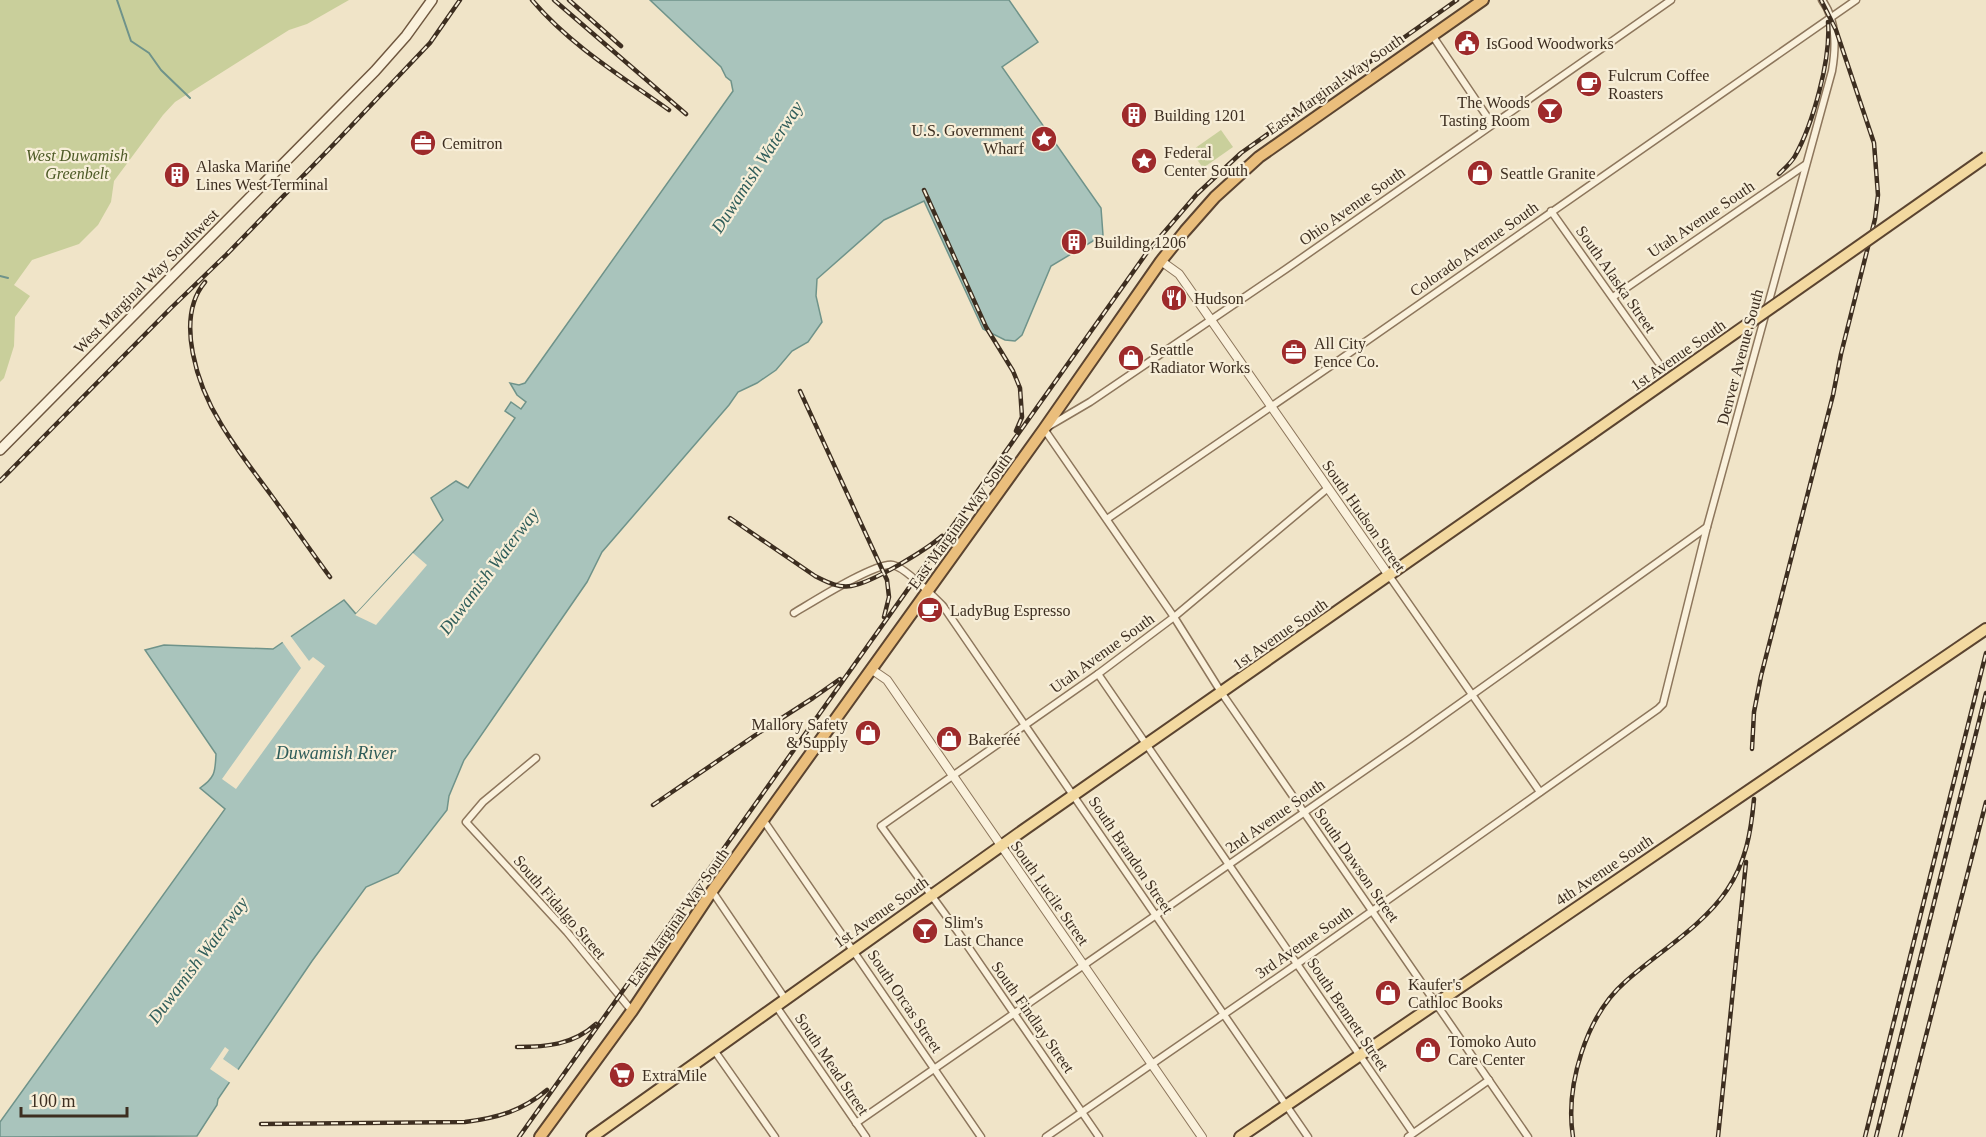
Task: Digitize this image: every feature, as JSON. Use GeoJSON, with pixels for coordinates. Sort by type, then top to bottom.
{"type":"FeatureCollection","features":[{"type":"Feature","properties":{"kind":"highway","name":"East Marginal Way South"},"geometry":{"type":"LineString","coordinates":[[540,1137],[632,1011],[712,891],[1044,429],[1161,261],[1215,197],[1259,157],[1483,0]]}},
{"type":"Feature","properties":{"kind":"main road","name":"West Marginal Way Southwest"},"geometry":{"type":"LineString","coordinates":[[0,450],[375,71],[406,36],[432,0]]}},
{"type":"Feature","properties":{"kind":"main road","name":"1st Avenue South"},"geometry":{"type":"LineString","coordinates":[[592,1137],[1000,846],[1390,577],[1986,157]]}},
{"type":"Feature","properties":{"kind":"main road","name":"4th Avenue South"},"geometry":{"type":"LineString","coordinates":[[1240,1137],[1570,910],[1986,629]]}},
{"type":"Feature","properties":{"kind":"street","name":"Ohio Avenue South"},"geometry":{"type":"LineString","coordinates":[[1044,429],[1090,402],[1211,320],[1671,0]]}},
{"type":"Feature","properties":{"kind":"street","name":"Denver Avenue South"},"geometry":{"type":"LineString","coordinates":[[1664,704],[1707,527],[1834,58],[1835,43],[1831,18],[1822,0]]}},
{"type":"Feature","properties":{"kind":"street","name":"Colorado Avenue South"},"geometry":{"type":"LineString","coordinates":[[1107,519],[1856,0]]}},
{"type":"Feature","properties":{"kind":"street"},"geometry":{"type":"LineString","coordinates":[[1432,35],[1492,124]]}},
{"type":"Feature","properties":{"kind":"street","name":"Utah Avenue South"},"geometry":{"type":"LineString","coordinates":[[1613,297],[1805,165]]}},
{"type":"Feature","properties":{"kind":"street","name":"South Alaska Street"},"geometry":{"type":"LineString","coordinates":[[1551,211],[1658,362]]}},
{"type":"Feature","properties":{"kind":"street","name":"South Hudson Street"},"geometry":{"type":"LineString","coordinates":[[1161,261],[1179,274],[1540,792]]}},
{"type":"Feature","properties":{"kind":"street","name":"South Dawson Street"},"geometry":{"type":"LineString","coordinates":[[1044,429],[1174,617],[1221,692],[1528,1137]]}},
{"type":"Feature","properties":{"kind":"street","name":"Utah Avenue South"},"geometry":{"type":"LineString","coordinates":[[881,826],[1098,674],[1174,617],[1328,488]]}},
{"type":"Feature","properties":{"kind":"street","name":"2nd Avenue South"},"geometry":{"type":"LineString","coordinates":[[856,1123],[1229,865],[1707,527]]}},
{"type":"Feature","properties":{"kind":"street"},"geometry":{"type":"LineString","coordinates":[[794,613],[858,576],[884,564],[896,565],[928,591]]}},
{"type":"Feature","properties":{"kind":"street","name":"South Brandon Street"},"geometry":{"type":"LineString","coordinates":[[928,591],[943,606],[1308,1137]]}},
{"type":"Feature","properties":{"kind":"street","name":"South Lucile Street"},"geometry":{"type":"LineString","coordinates":[[871,669],[887,680],[1202,1137]]}},
{"type":"Feature","properties":{"kind":"street","name":"South Bennett Street"},"geometry":{"type":"LineString","coordinates":[[1098,674],[1360,1055],[1411,1135]]}},
{"type":"Feature","properties":{"kind":"street","name":"3rd Avenue South"},"geometry":{"type":"LineString","coordinates":[[1046,1137],[1297,964],[1664,704]]}},
{"type":"Feature","properties":{"kind":"street","name":"South Fidalgo Street"},"geometry":{"type":"LineString","coordinates":[[536,758],[483,802],[466,822],[567,932],[632,1011]]}},
{"type":"Feature","properties":{"kind":"street","name":"South Orcas Street"},"geometry":{"type":"LineString","coordinates":[[764,821],[981,1137]]}},
{"type":"Feature","properties":{"kind":"street","name":"South Findlay Street"},"geometry":{"type":"LineString","coordinates":[[881,826],[962,937],[1099,1137]]}},
{"type":"Feature","properties":{"kind":"street","name":"South Mead Street"},"geometry":{"type":"LineString","coordinates":[[712,891],[866,1137]]}},
{"type":"Feature","properties":{"kind":"street"},"geometry":{"type":"LineString","coordinates":[[714,1050],[775,1137]]}},
{"type":"Feature","properties":{"kind":"street"},"geometry":{"type":"LineString","coordinates":[[1411,1135],[1489,1080]]}},
{"type":"Feature","properties":{"kind":"green space","name":"West Duwamish Greenbelt"},"geometry":{"type":"Polygon","coordinates":[[[0,0],[349,0],[307,24],[289,30],[175,102],[163,115],[114,181],[111,202],[98,225],[79,244],[32,260],[14,285],[30,296],[15,317],[14,346],[4,378],[0,382],[0,0]]]}},
{"type":"Feature","properties":{"kind":"green space"},"geometry":{"type":"Polygon","coordinates":[[[1221,130],[1233,147],[1203,168],[1191,151],[1221,130]]]}},
{"type":"Feature","properties":{"kind":"water","name":"Duwamish River"},"geometry":{"type":"Polygon","coordinates":[[[650,0],[1009,0],[1038,42],[1002,67],[1101,208],[1103,235],[1051,266],[1022,335],[1015,341],[1005,340],[983,329],[924,201],[884,220],[817,279],[816,296],[822,322],[808,342],[792,351],[776,370],[738,392],[602,552],[587,582],[464,760],[449,796],[447,810],[398,873],[366,887],[312,961],[218,1099],[217,1105],[197,1136],[0,1137],[0,1122],[225,809],[200,788],[214,773],[216,754],[145,650],[164,645],[273,649],[344,600],[356,614],[443,520],[431,498],[456,481],[468,488],[515,418],[505,411],[511,402],[521,409],[526,402],[517,395],[510,383],[519,385],[525,383],[733,91],[731,81],[721,67],[650,0]]]}},
{"type":"Feature","properties":{"kind":"pier"},"geometry":{"type":"Polygon","coordinates":[[[413,553],[427,565],[376,625],[355,615],[413,553]]]}},
{"type":"Feature","properties":{"kind":"pier"},"geometry":{"type":"Polygon","coordinates":[[[289,634],[309,661],[313,657],[325,666],[236,789],[222,779],[301,668],[281,640],[289,634]]]}},
{"type":"Feature","properties":{"kind":"pier"},"geometry":{"type":"Polygon","coordinates":[[[225,1047],[229,1050],[223,1059],[240,1071],[232,1084],[210,1069],[225,1047]]]}},
{"type":"Feature","properties":{"kind":"waterway"},"geometry":{"type":"LineString","coordinates":[[117,0],[131,41],[149,53],[161,70],[190,98]]}},
{"type":"Feature","properties":{"kind":"waterway"},"geometry":{"type":"LineString","coordinates":[[0,276],[8,278]]}},
{"type":"Feature","properties":{"kind":"railway"},"geometry":{"type":"LineString","coordinates":[[0,481],[334,144],[430,43],[460,0]]}},
{"type":"Feature","properties":{"kind":"railway"},"geometry":{"type":"LineString","coordinates":[[532,0],[579,46],[669,110]]}},
{"type":"Feature","properties":{"kind":"railway"},"geometry":{"type":"LineString","coordinates":[[554,0],[686,114]]}},
{"type":"Feature","properties":{"kind":"railway"},"geometry":{"type":"LineString","coordinates":[[569,0],[621,46]]}},
{"type":"Feature","properties":{"kind":"railway"},"geometry":{"type":"LineString","coordinates":[[519,1137],[1148,251],[1197,194],[1241,153],[1457,0]]}},
{"type":"Feature","properties":{"kind":"railway"},"geometry":{"type":"LineString","coordinates":[[1752,749],[1754,712],[1761,676],[1833,395],[1875,219],[1878,195],[1874,143],[1836,30],[1821,0]]}},
{"type":"Feature","properties":{"kind":"railway"},"geometry":{"type":"LineString","coordinates":[[1779,174],[1795,156],[1814,109],[1827,54],[1828,22]]}},
{"type":"Feature","properties":{"kind":"railway"},"geometry":{"type":"LineString","coordinates":[[924,190],[986,327],[1013,371],[1020,388],[1022,417],[1016,431]]}},
{"type":"Feature","properties":{"kind":"railway"},"geometry":{"type":"LineString","coordinates":[[205,282],[196,297],[191,315],[190,333],[204,391],[212,409],[233,442],[330,577]]}},
{"type":"Feature","properties":{"kind":"railway"},"geometry":{"type":"LineString","coordinates":[[800,391],[887,580],[889,597],[884,617]]}},
{"type":"Feature","properties":{"kind":"railway"},"geometry":{"type":"LineString","coordinates":[[730,518],[815,576],[842,586],[860,584],[885,573],[942,536]]}},
{"type":"Feature","properties":{"kind":"railway"},"geometry":{"type":"LineString","coordinates":[[1865,1137],[1986,653]]}},
{"type":"Feature","properties":{"kind":"railway"},"geometry":{"type":"LineString","coordinates":[[653,805],[840,679]]}},
{"type":"Feature","properties":{"kind":"railway"},"geometry":{"type":"LineString","coordinates":[[1876,1137],[1986,693]]}},
{"type":"Feature","properties":{"kind":"railway"},"geometry":{"type":"LineString","coordinates":[[1573,1137],[1572,1096],[1576,1075],[1581,1053],[1599,1013],[1625,982],[1693,927],[1727,890],[1743,858],[1754,799]]}},
{"type":"Feature","properties":{"kind":"railway"},"geometry":{"type":"LineString","coordinates":[[1900,1137],[1986,802]]}},
{"type":"Feature","properties":{"kind":"railway"},"geometry":{"type":"LineString","coordinates":[[1718,1137],[1746,862]]}},
{"type":"Feature","properties":{"kind":"railway"},"geometry":{"type":"LineString","coordinates":[[517,1047],[569,1041],[596,1024]]}},
{"type":"Feature","properties":{"kind":"railway"},"geometry":{"type":"LineString","coordinates":[[261,1124],[465,1122],[509,1112],[547,1090]]}},
{"type":"Feature","properties":{"kind":"place","name":"IsGood Woodworks"},"geometry":{"type":"Point","coordinates":[1467,43]}},
{"type":"Feature","properties":{"kind":"place","name":"Fulcrum Coffee Roasters"},"geometry":{"type":"Point","coordinates":[1589,84]}},
{"type":"Feature","properties":{"kind":"place","name":"The Woods Tasting Room"},"geometry":{"type":"Point","coordinates":[1550,111]}},
{"type":"Feature","properties":{"kind":"place","name":"Building 1201"},"geometry":{"type":"Point","coordinates":[1134,115]}},
{"type":"Feature","properties":{"kind":"place","name":"U.S. Government Wharf"},"geometry":{"type":"Point","coordinates":[1044,139]}},
{"type":"Feature","properties":{"kind":"place","name":"Cemitron"},"geometry":{"type":"Point","coordinates":[423,143]}},
{"type":"Feature","properties":{"kind":"place","name":"Federal Center South"},"geometry":{"type":"Point","coordinates":[1144,161]}},
{"type":"Feature","properties":{"kind":"place","name":"Seattle Granite"},"geometry":{"type":"Point","coordinates":[1480,173]}},
{"type":"Feature","properties":{"kind":"place","name":"Alaska Marine Lines West Terminal"},"geometry":{"type":"Point","coordinates":[177,175]}},
{"type":"Feature","properties":{"kind":"place","name":"Building 1206"},"geometry":{"type":"Point","coordinates":[1074,242]}},
{"type":"Feature","properties":{"kind":"place","name":"Hudson"},"geometry":{"type":"Point","coordinates":[1174,298]}},
{"type":"Feature","properties":{"kind":"place","name":"All City Fence Co."},"geometry":{"type":"Point","coordinates":[1294,352]}},
{"type":"Feature","properties":{"kind":"place","name":"Seattle Radiator Works"},"geometry":{"type":"Point","coordinates":[1131,358]}},
{"type":"Feature","properties":{"kind":"place","name":"LadyBug Espresso"},"geometry":{"type":"Point","coordinates":[930,610]}},
{"type":"Feature","properties":{"kind":"place","name":"Mallory Safety & Supply"},"geometry":{"type":"Point","coordinates":[868,733]}},
{"type":"Feature","properties":{"kind":"place","name":"Bakeréé"},"geometry":{"type":"Point","coordinates":[949,739]}},
{"type":"Feature","properties":{"kind":"place","name":"Slim's Last Chance"},"geometry":{"type":"Point","coordinates":[925,931]}},
{"type":"Feature","properties":{"kind":"place","name":"Kaufer's Cathloc Books"},"geometry":{"type":"Point","coordinates":[1388,993]}},
{"type":"Feature","properties":{"kind":"place","name":"Tomoko Auto Care Center"},"geometry":{"type":"Point","coordinates":[1428,1050]}},
{"type":"Feature","properties":{"kind":"place","name":"ExtraMile"},"geometry":{"type":"Point","coordinates":[622,1075]}},
{"type":"Feature","properties":{"kind":"water label","name":"Duwamish Waterway"},"geometry":{"type":"Point","coordinates":[757,167]}},
{"type":"Feature","properties":{"kind":"water label","name":"Duwamish Waterway"},"geometry":{"type":"Point","coordinates":[489,571]}},
{"type":"Feature","properties":{"kind":"water label","name":"Duwamish Waterway"},"geometry":{"type":"Point","coordinates":[198,960]}}]}
